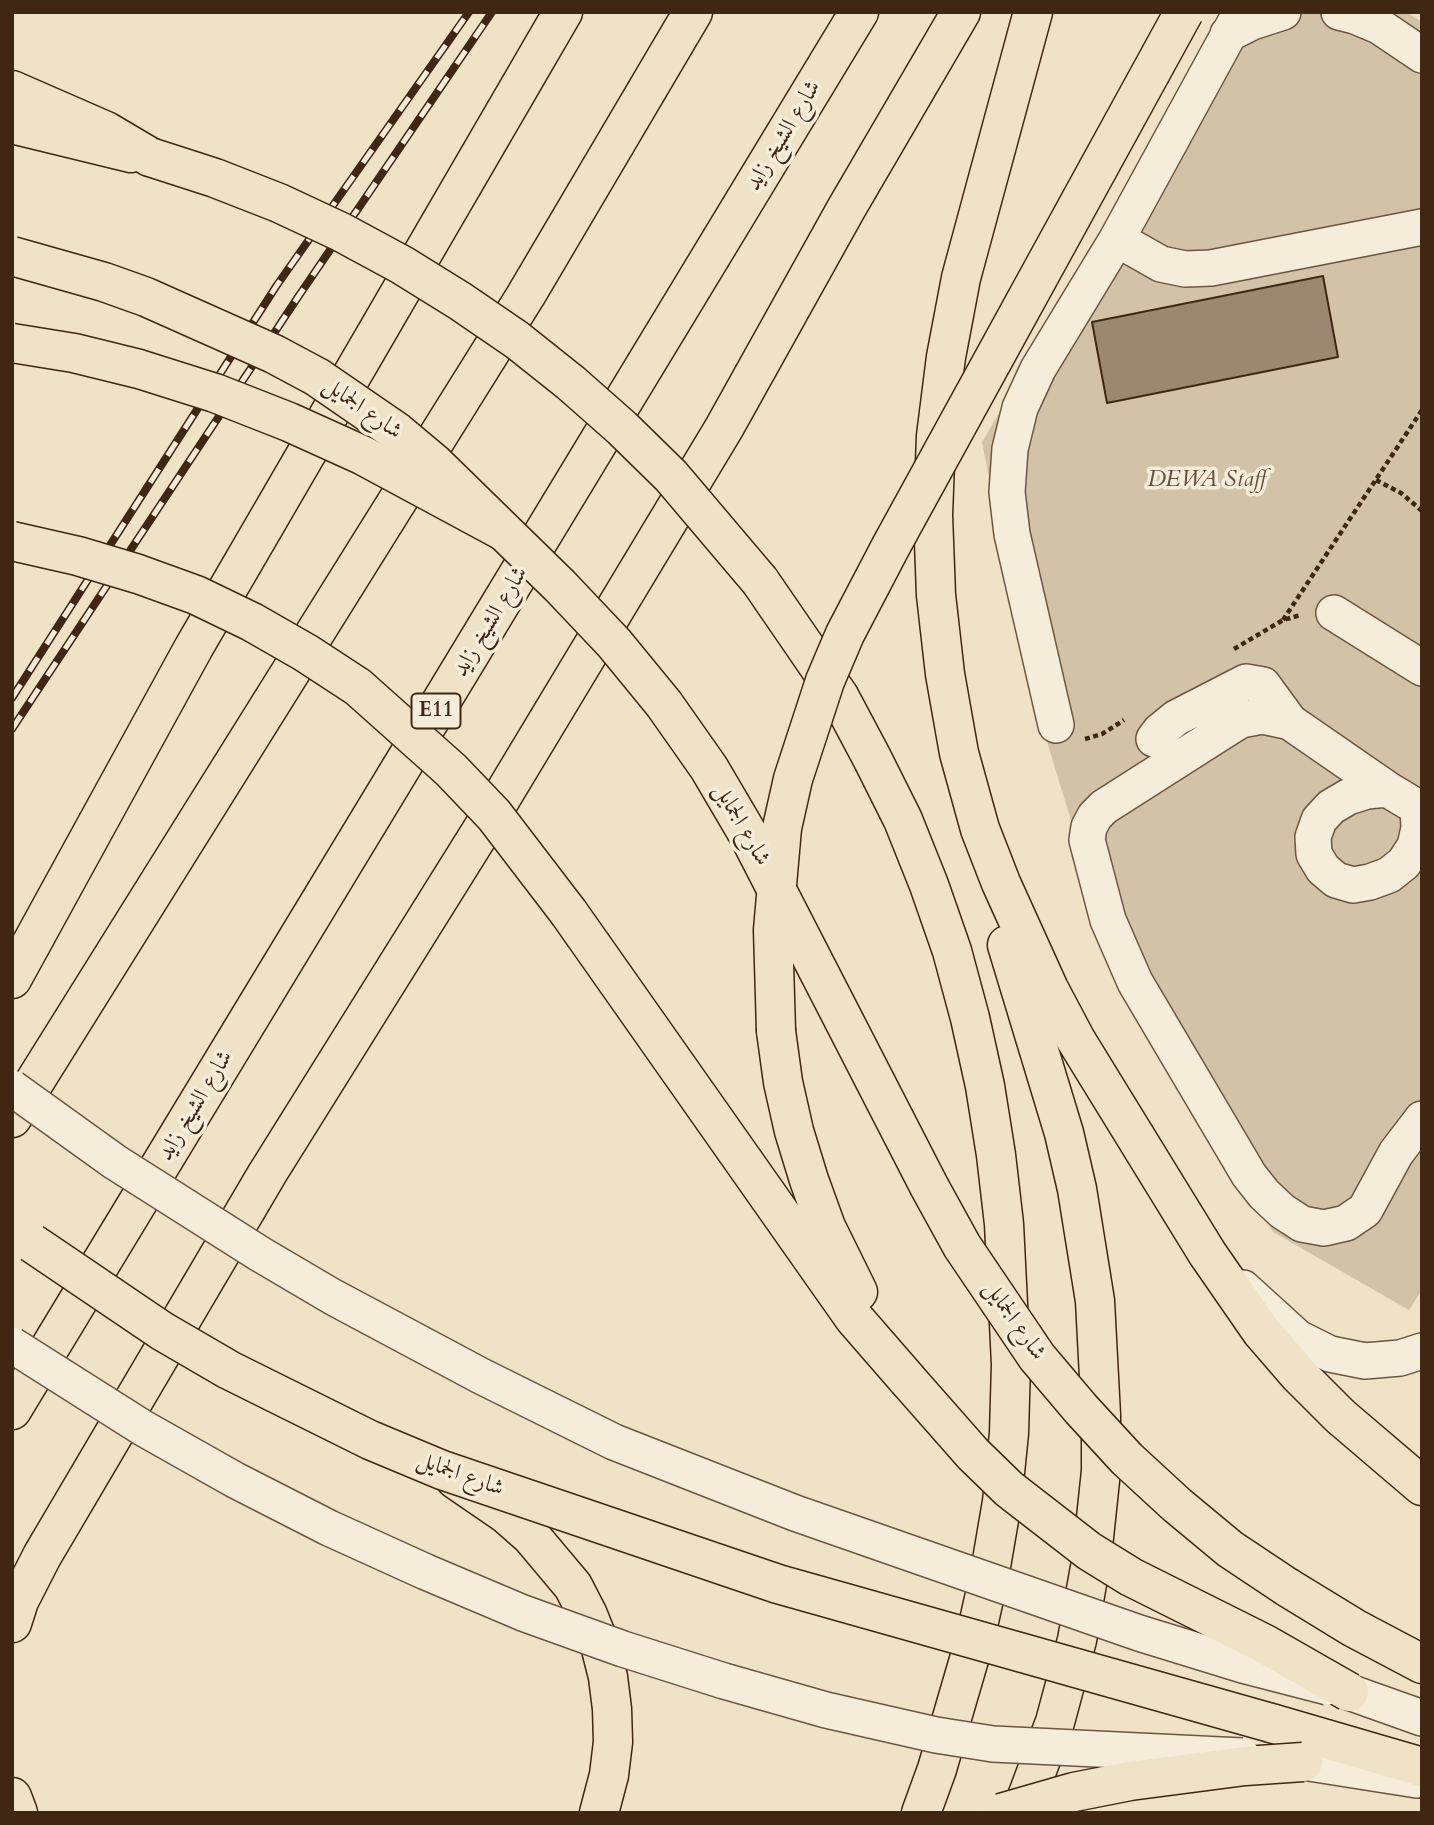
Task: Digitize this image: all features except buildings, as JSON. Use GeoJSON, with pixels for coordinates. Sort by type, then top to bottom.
{"type":"FeatureCollection","features":[{"type":"Feature","properties":{"kind":"main road"},"geometry":{"type":"LineString","coordinates":[[12,979],[194,647],[563,12]]}},
{"type":"Feature","properties":{"kind":"main road"},"geometry":{"type":"LineString","coordinates":[[12,1118],[526,295],[693,12]]}},
{"type":"Feature","properties":{"kind":"main road","name":"شارع الشيخ زايد"},"geometry":{"type":"LineString","coordinates":[[12,1410],[859,12]]}},
{"type":"Feature","properties":{"kind":"main road"},"geometry":{"type":"LineString","coordinates":[[12,1623],[19,1601],[42,1556],[218,1257],[488,821],[724,428],[852,198],[961,12]]}},
{"type":"Feature","properties":{"kind":"main road"},"geometry":{"type":"LineString","coordinates":[[1021,1813],[1055,1721],[1077,1640],[1092,1556],[1101,1471],[1100,1358],[1088,1244],[1075,1177],[1054,1096],[998,914],[980,829],[959,752],[937,608],[933,515],[936,436],[946,357],[961,278],[1033,12]]}},
{"type":"Feature","properties":{"kind":"main road"},"geometry":{"type":"LineString","coordinates":[[907,1379],[848,1273],[826,1227],[809,1180],[789,1106],[776,1031],[773,981],[774,917],[782,828],[808,729],[845,634],[1184,12]]}},
{"type":"Feature","properties":{"kind":"main road"},"geometry":{"type":"LineString","coordinates":[[12,90],[106,131],[150,158]]}},
{"type":"Feature","properties":{"kind":"main road"},"geometry":{"type":"LineString","coordinates":[[12,124],[150,158],[215,178],[279,203],[390,258],[460,301],[538,357],[622,428],[671,476],[760,581],[839,696],[878,770],[919,859],[952,951],[985,1086],[996,1155],[1004,1235],[1011,1364],[1009,1433],[1002,1502],[975,1639],[937,1769],[921,1813]]}},
{"type":"Feature","properties":{"kind":"main road","name":"شارع الجمايل"},"geometry":{"type":"LineString","coordinates":[[12,256],[146,297],[285,360],[358,404],[397,432],[434,463],[503,531],[614,643],[664,704],[709,768],[749,836],[962,1246],[1037,1357],[1118,1449],[1177,1505],[1230,1549],[1354,1628],[1422,1664]]}},
{"type":"Feature","properties":{"kind":"main road"},"geometry":{"type":"LineString","coordinates":[[12,343],[74,353],[139,369],[227,398],[362,455],[503,531]]}},
{"type":"Feature","properties":{"kind":"main road"},"geometry":{"type":"LineString","coordinates":[[12,541],[78,556],[196,595],[306,653],[358,687],[451,770],[494,815],[533,863],[854,1318],[939,1418],[1009,1489],[1089,1550],[1131,1577],[1265,1644],[1349,1692]]}},
{"type":"Feature","properties":{"kind":"main road"},"geometry":{"type":"LineString","coordinates":[[980,829],[1024,936],[1076,1040],[1207,1253],[1261,1331],[1299,1375],[1348,1424],[1422,1486]]}},
{"type":"Feature","properties":{"kind":"main road","name":"شارع الجمايل"},"geometry":{"type":"LineString","coordinates":[[12,1229],[96,1288],[229,1370],[370,1440],[442,1470],[778,1584],[1422,1767]]}},
{"type":"Feature","properties":{"kind":"main road"},"geometry":{"type":"LineString","coordinates":[[442,1470],[506,1514],[531,1536],[573,1586],[588,1615],[600,1645],[612,1709],[613,1742],[609,1775],[598,1813]]}},
{"type":"Feature","properties":{"kind":"main road"},"geometry":{"type":"LineString","coordinates":[[1001,1813],[1074,1792],[1130,1781],[1222,1768],[1303,1762]]}},
{"type":"Feature","properties":{"kind":"main road"},"geometry":{"type":"LineString","coordinates":[[12,1797],[18,1813]]}},
{"type":"Feature","properties":{"kind":"street"},"geometry":{"type":"LineString","coordinates":[[1056,726],[1012,534],[1007,492],[1010,450],[1020,408],[1038,369],[1117,239],[1235,23],[1252,22],[1283,12]]}},
{"type":"Feature","properties":{"kind":"street"},"geometry":{"type":"LineString","coordinates":[[1339,12],[1375,19],[1422,55]]}},
{"type":"Feature","properties":{"kind":"street"},"geometry":{"type":"LineString","coordinates":[[1117,239],[1161,264],[1185,269],[1211,268],[1422,227]]}},
{"type":"Feature","properties":{"kind":"street"},"geometry":{"type":"LineString","coordinates":[[1334,613],[1422,668]]}},
{"type":"Feature","properties":{"kind":"street"},"geometry":{"type":"LineString","coordinates":[[1154,739],[1167,723],[1246,681],[1263,685],[1290,722],[1420,809],[1415,846],[1404,863],[1389,875],[1353,885],[1336,880],[1323,869],[1314,854],[1313,836],[1319,820],[1331,807],[1348,797],[1387,789]]}},
{"type":"Feature","properties":{"kind":"street"},"geometry":{"type":"LineString","coordinates":[[1290,722],[1262,716],[1241,720],[1104,807],[1095,816],[1089,827],[1087,840],[1108,920],[1135,982],[1249,1175],[1282,1211],[1302,1224],[1324,1228],[1346,1223],[1364,1210],[1396,1153],[1422,1119]]}},
{"type":"Feature","properties":{"kind":"street"},"geometry":{"type":"LineString","coordinates":[[12,1088],[126,1168],[260,1254],[417,1343],[614,1442],[783,1509],[1139,1633],[1243,1665],[1349,1692],[1422,1718]]}},
{"type":"Feature","properties":{"kind":"street"},"geometry":{"type":"LineString","coordinates":[[1207,1253],[1298,1338],[1330,1354],[1365,1361],[1400,1358],[1422,1351]]}},
{"type":"Feature","properties":{"kind":"street"},"geometry":{"type":"LineString","coordinates":[[12,1345],[143,1428],[235,1480],[329,1528],[523,1613],[623,1649],[826,1710],[936,1735],[993,1744],[1189,1753],[1303,1762],[1422,1781]]}},
{"type":"Feature","properties":{"kind":"path"},"geometry":{"type":"LineString","coordinates":[[1283,620],[1422,411]]}},
{"type":"Feature","properties":{"kind":"path"},"geometry":{"type":"LineString","coordinates":[[1376,480],[1401,493],[1422,511]]}},
{"type":"Feature","properties":{"kind":"green space","name":"DEWA Staff"},"geometry":{"type":"Polygon","coordinates":[[[1235,12],[1406,12],[1422,22],[1422,1290],[1409,1310],[1273,1232],[1108,942],[1031,689],[982,442],[1235,12]]]}},
{"type":"Feature","properties":{"kind":"railway"},"geometry":{"type":"LineString","coordinates":[[12,698],[277,285],[469,12]]}},
{"type":"Feature","properties":{"kind":"railway"},"geometry":{"type":"LineString","coordinates":[[12,729],[298,297],[492,12]]}}]}
